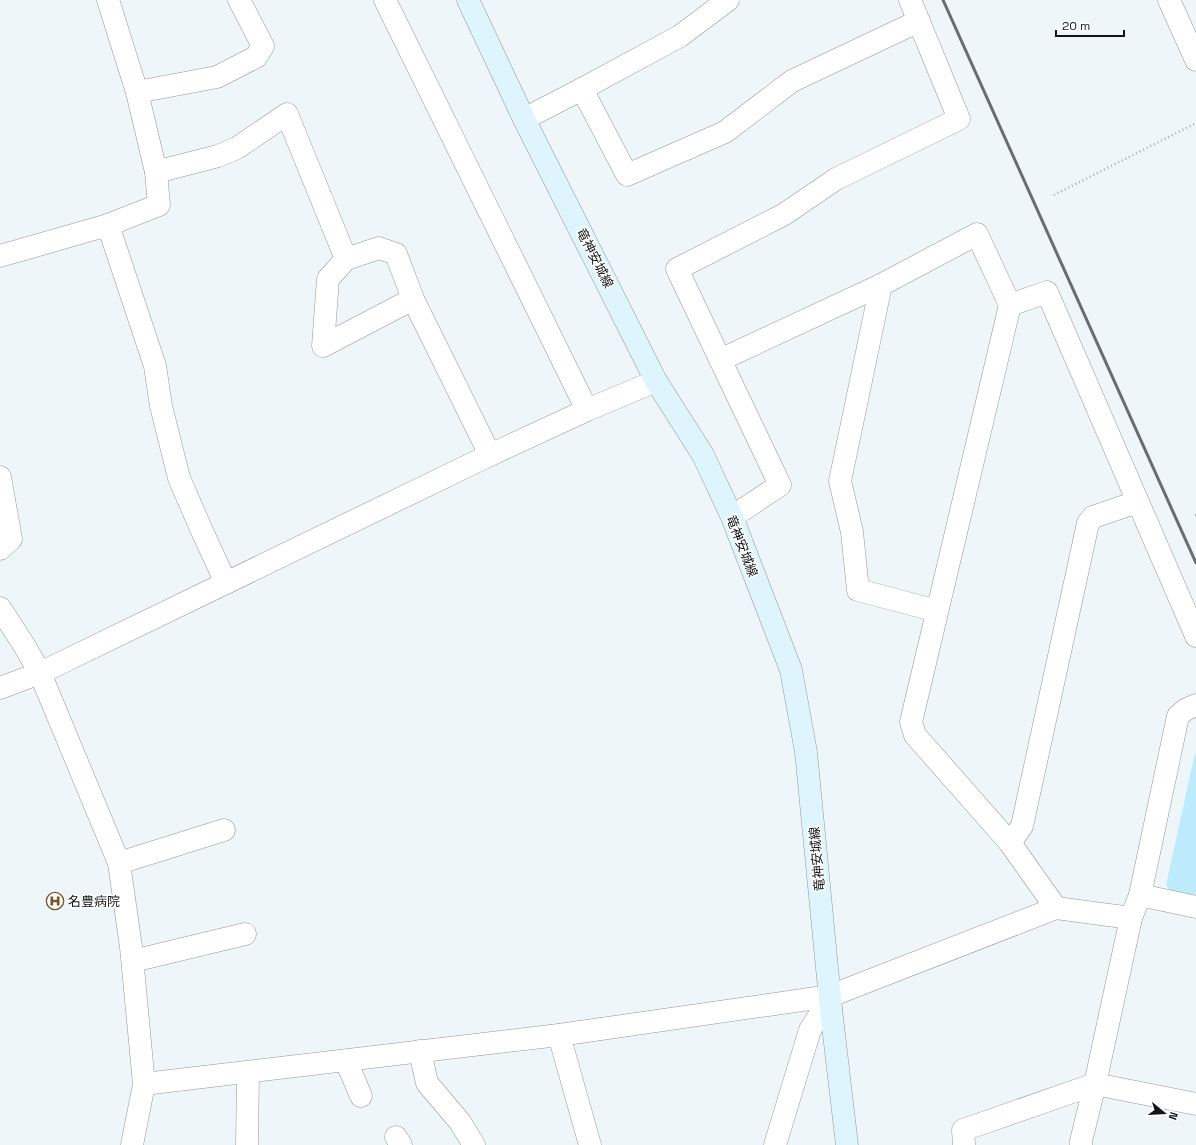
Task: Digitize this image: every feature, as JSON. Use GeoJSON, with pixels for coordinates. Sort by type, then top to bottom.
{"type":"FeatureCollection","features":[{"type":"Feature","properties":{"kind":"street"},"geometry":{"type":"LineString","coordinates":[[0,256],[108,226],[159,204],[156,172],[137,92],[108,0]]}},
{"type":"Feature","properties":{"kind":"street"},"geometry":{"type":"LineString","coordinates":[[137,92],[217,77],[256,57],[263,46],[239,0]]}},
{"type":"Feature","properties":{"kind":"street"},"geometry":{"type":"LineString","coordinates":[[385,0],[587,410]]}},
{"type":"Feature","properties":{"kind":"street","name":"竜神安城線"},"geometry":{"type":"LineString","coordinates":[[468,0],[524,119],[656,381],[702,454],[732,517],[791,670],[806,752],[830,1003],[847,1145]]}},
{"type":"Feature","properties":{"kind":"street"},"geometry":{"type":"LineString","coordinates":[[524,119],[582,90],[680,36],[728,0]]}},
{"type":"Feature","properties":{"kind":"street"},"geometry":{"type":"LineString","coordinates":[[732,517],[780,485],[677,269],[783,215],[836,179],[959,119],[910,0]]}},
{"type":"Feature","properties":{"kind":"street"},"geometry":{"type":"LineString","coordinates":[[1169,0],[1196,60]]}},
{"type":"Feature","properties":{"kind":"street"},"geometry":{"type":"LineString","coordinates":[[582,90],[627,175],[726,132],[792,80],[919,21]]}},
{"type":"Feature","properties":{"kind":"street"},"geometry":{"type":"LineString","coordinates":[[156,172],[218,156],[237,148],[287,114],[346,259]]}},
{"type":"Feature","properties":{"kind":"street"},"geometry":{"type":"LineString","coordinates":[[108,226],[155,366],[161,406],[179,478],[226,584]]}},
{"type":"Feature","properties":{"kind":"street"},"geometry":{"type":"LineString","coordinates":[[720,360],[881,285],[977,234],[1010,304],[911,722],[915,735],[1010,842],[1056,908]]}},
{"type":"Feature","properties":{"kind":"street"},"geometry":{"type":"LineString","coordinates":[[413,299],[323,346],[328,279],[346,259],[379,248],[396,254],[413,299],[490,455]]}},
{"type":"Feature","properties":{"kind":"street"},"geometry":{"type":"LineString","coordinates":[[881,285],[840,481],[852,532],[858,590],[937,611]]}},
{"type":"Feature","properties":{"kind":"street"},"geometry":{"type":"LineString","coordinates":[[1010,304],[1047,292],[1196,636]]}},
{"type":"Feature","properties":{"kind":"street"},"geometry":{"type":"LineString","coordinates":[[0,688],[40,673],[490,455],[587,410],[656,381]]}},
{"type":"Feature","properties":{"kind":"street"},"geometry":{"type":"LineString","coordinates":[[0,477],[11,539],[0,549]]}},
{"type":"Feature","properties":{"kind":"street"},"geometry":{"type":"LineString","coordinates":[[1010,842],[1022,826],[1088,523],[1093,517],[1137,502]]}},
{"type":"Feature","properties":{"kind":"street"},"geometry":{"type":"LineString","coordinates":[[0,608],[40,673],[119,863],[132,960],[144,1084],[132,1145]]}},
{"type":"Feature","properties":{"kind":"street"},"geometry":{"type":"LineString","coordinates":[[1081,1145],[1131,918],[1140,894],[1178,716],[1185,710],[1196,705]]}},
{"type":"Feature","properties":{"kind":"street"},"geometry":{"type":"LineString","coordinates":[[119,863],[224,830]]}},
{"type":"Feature","properties":{"kind":"street"},"geometry":{"type":"LineString","coordinates":[[1140,894],[1196,907]]}},
{"type":"Feature","properties":{"kind":"street"},"geometry":{"type":"LineString","coordinates":[[144,1084],[830,1003],[1056,908],[1131,918]]}},
{"type":"Feature","properties":{"kind":"street"},"geometry":{"type":"LineString","coordinates":[[132,960],[244,934]]}},
{"type":"Feature","properties":{"kind":"street"},"geometry":{"type":"LineString","coordinates":[[775,1145],[810,1030],[820,1014],[830,1003]]}},
{"type":"Feature","properties":{"kind":"street"},"geometry":{"type":"LineString","coordinates":[[559,1035],[590,1145]]}},
{"type":"Feature","properties":{"kind":"street"},"geometry":{"type":"LineString","coordinates":[[420,1051],[427,1083],[460,1122],[474,1145]]}},
{"type":"Feature","properties":{"kind":"street"},"geometry":{"type":"LineString","coordinates":[[346,1061],[361,1096]]}},
{"type":"Feature","properties":{"kind":"street"},"geometry":{"type":"LineString","coordinates":[[247,1145],[248,1072]]}},
{"type":"Feature","properties":{"kind":"street"},"geometry":{"type":"LineString","coordinates":[[964,1145],[963,1130],[1095,1084],[1196,1104]]}},
{"type":"Feature","properties":{"kind":"path"},"geometry":{"type":"LineString","coordinates":[[1054,195],[1196,123]]}},
{"type":"Feature","properties":{"kind":"shaded area"},"geometry":{"type":"Polygon","coordinates":[[[1195,753],[1196,897],[1171,892],[1166,885],[1195,753]]]}},
{"type":"Feature","properties":{"kind":"railway"},"geometry":{"type":"LineString","coordinates":[[943,0],[1196,563]]}},
{"type":"Feature","properties":{"kind":"place","name":"名豊病院"},"geometry":{"type":"Point","coordinates":[55,901]}}]}
